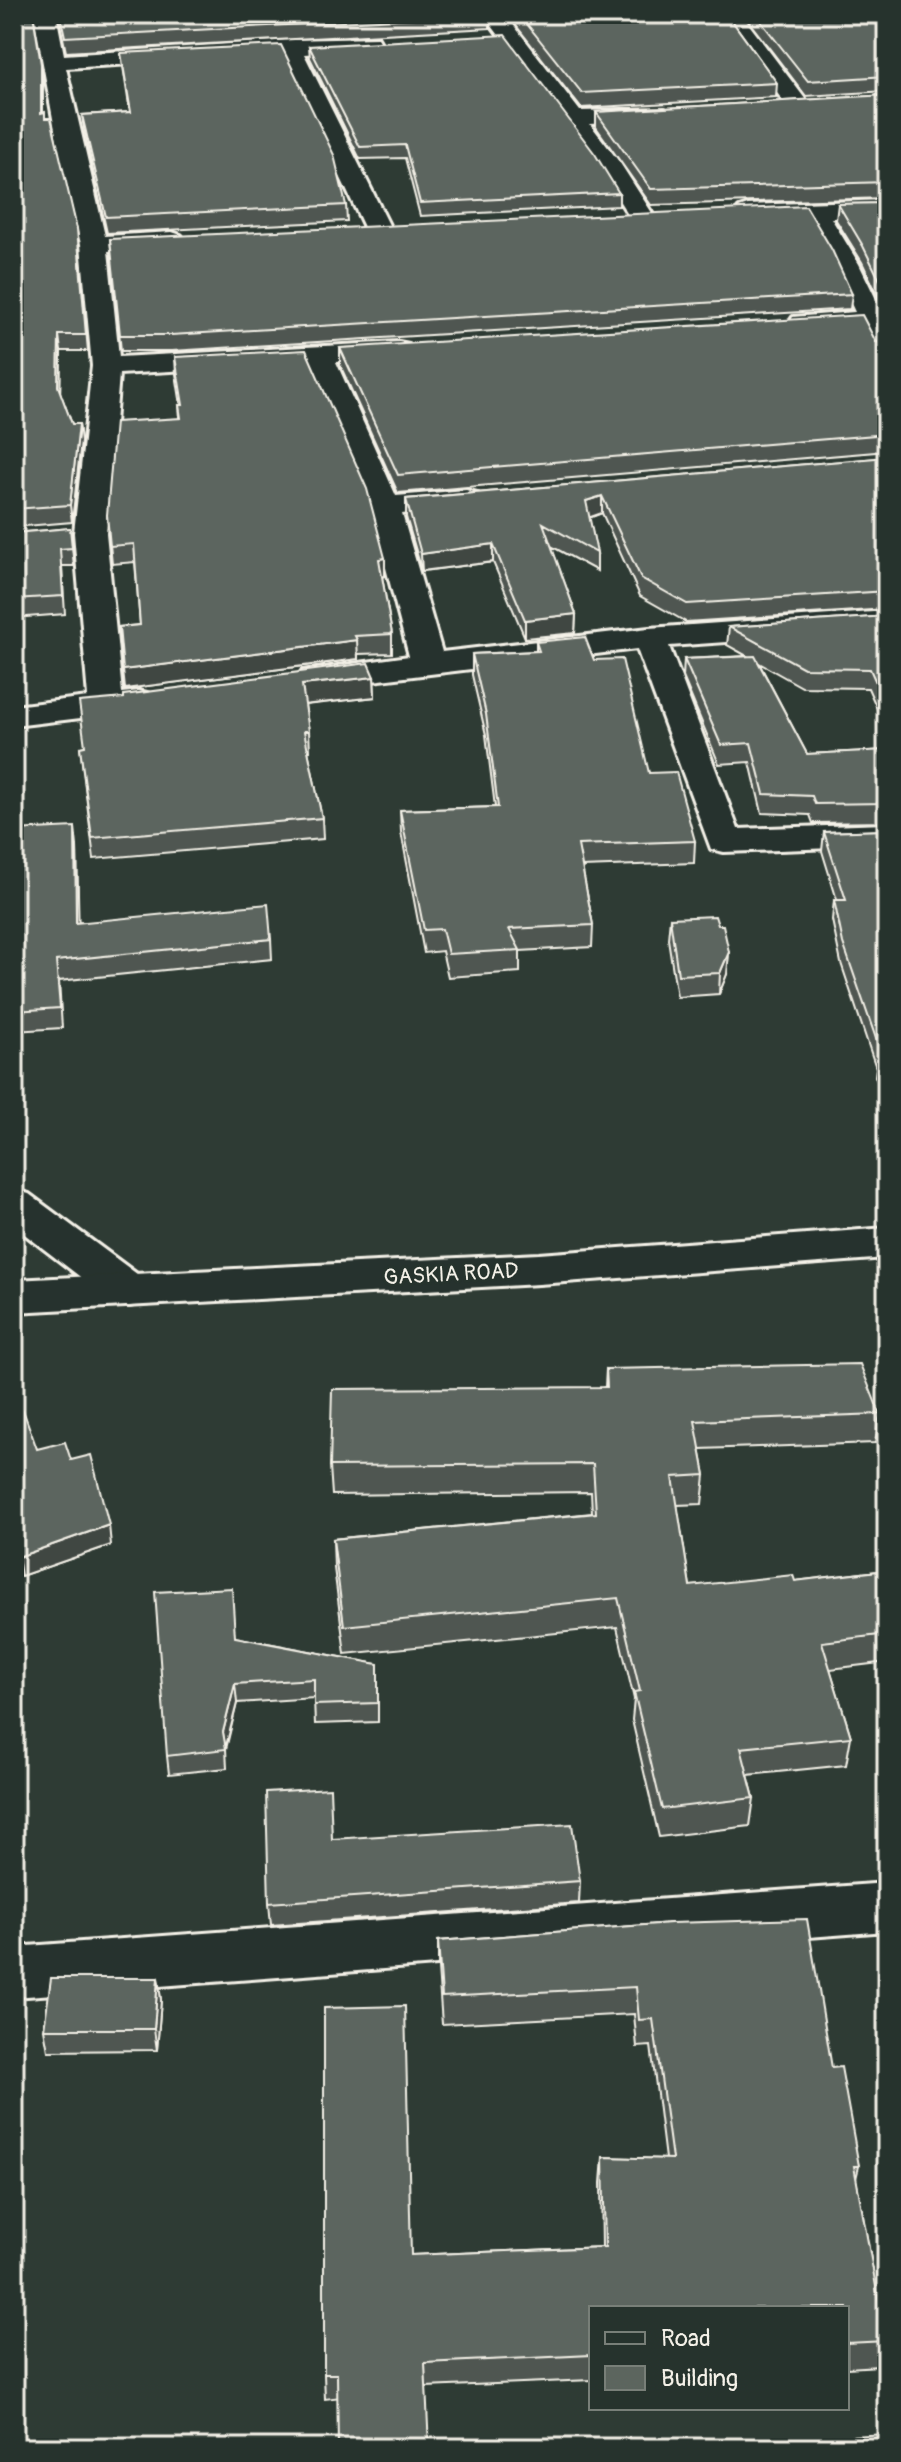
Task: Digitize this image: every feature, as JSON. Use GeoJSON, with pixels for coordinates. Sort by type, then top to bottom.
{"type":"FeatureCollection","features":[{"type":"Feature","properties":{"kind":"street"},"geometry":{"type":"LineString","coordinates":[[45,14],[70,146],[94,244],[106,366],[75,534],[106,705]]}},
{"type":"Feature","properties":{"kind":"street"},"geometry":{"type":"LineString","coordinates":[[494,14],[608,163],[641,216]]}},
{"type":"Feature","properties":{"kind":"street"},"geometry":{"type":"LineString","coordinates":[[730,14],[797,104]]}},
{"type":"Feature","properties":{"kind":"street"},"geometry":{"type":"LineString","coordinates":[[483,38],[512,37]]}},
{"type":"Feature","properties":{"kind":"street"},"geometry":{"type":"LineString","coordinates":[[56,62],[394,42]]}},
{"type":"Feature","properties":{"kind":"street"},"geometry":{"type":"LineString","coordinates":[[290,47],[378,229]]}},
{"type":"Feature","properties":{"kind":"street"},"geometry":{"type":"LineString","coordinates":[[769,106],[827,103]]}},
{"type":"Feature","properties":{"kind":"street"},"geometry":{"type":"LineString","coordinates":[[573,118],[683,113]]}},
{"type":"Feature","properties":{"kind":"street"},"geometry":{"type":"LineString","coordinates":[[720,213],[887,208]]}},
{"type":"Feature","properties":{"kind":"street"},"geometry":{"type":"LineString","coordinates":[[814,210],[846,264],[887,351]]}},
{"type":"Feature","properties":{"kind":"street"},"geometry":{"type":"LineString","coordinates":[[610,218],[673,215]]}},
{"type":"Feature","properties":{"kind":"street"},"geometry":{"type":"LineString","coordinates":[[346,231],[409,227]]}},
{"type":"Feature","properties":{"kind":"street"},"geometry":{"type":"LineString","coordinates":[[94,244],[189,239]]}},
{"type":"Feature","properties":{"kind":"street"},"geometry":{"type":"LineString","coordinates":[[779,325],[871,319]]}},
{"type":"Feature","properties":{"kind":"street"},"geometry":{"type":"LineString","coordinates":[[106,366],[426,348]]}},
{"type":"Feature","properties":{"kind":"street"},"geometry":{"type":"LineString","coordinates":[[319,355],[385,506],[428,663]]}},
{"type":"Feature","properties":{"kind":"street"},"geometry":{"type":"LineString","coordinates":[[385,506],[495,497]]}},
{"type":"Feature","properties":{"kind":"street"},"geometry":{"type":"LineString","coordinates":[[290,681],[649,638],[779,626],[887,621]]}},
{"type":"Feature","properties":{"kind":"street"},"geometry":{"type":"LineString","coordinates":[[649,638],[724,841],[887,835]]}},
{"type":"Feature","properties":{"kind":"street"},"geometry":{"type":"LineString","coordinates":[[14,716],[168,697]]}},
{"type":"Feature","properties":{"kind":"street"},"geometry":{"type":"LineString","coordinates":[[14,1204],[129,1291]]}},
{"type":"Feature","properties":{"kind":"street","name":"GASKIA ROAD"},"geometry":{"type":"LineString","coordinates":[[14,1296],[539,1269],[887,1243]]}},
{"type":"Feature","properties":{"kind":"street"},"geometry":{"type":"LineString","coordinates":[[14,1972],[887,1907]]}},
{"type":"Feature","properties":{"kind":"building"},"geometry":{"type":"Polygon","coordinates":[[[14,14],[33,14],[41,64],[41,113],[45,112],[45,118],[51,118],[77,229],[86,335],[59,335],[58,386],[72,424],[79,424],[70,505],[14,509],[14,14]]]}},
{"type":"Feature","properties":{"kind":"building"},"geometry":{"type":"Polygon","coordinates":[[[60,14],[490,14],[65,37],[60,14]]]}},
{"type":"Feature","properties":{"kind":"building"},"geometry":{"type":"Polygon","coordinates":[[[519,14],[727,14],[777,83],[582,93],[519,14]]]}},
{"type":"Feature","properties":{"kind":"building"},"geometry":{"type":"Polygon","coordinates":[[[755,14],[887,14],[887,76],[808,81],[755,14]]]}},
{"type":"Feature","properties":{"kind":"building"},"geometry":{"type":"Polygon","coordinates":[[[505,35],[595,154],[619,193],[420,203],[405,145],[360,147],[309,46],[505,35]]]}},
{"type":"Feature","properties":{"kind":"building"},"geometry":{"type":"Polygon","coordinates":[[[281,45],[334,155],[346,205],[106,217],[82,115],[131,112],[121,53],[281,45]]]}},
{"type":"Feature","properties":{"kind":"building"},"geometry":{"type":"Polygon","coordinates":[[[887,95],[887,182],[651,189],[596,112],[887,95]]]}},
{"type":"Feature","properties":{"kind":"building"},"geometry":{"type":"Polygon","coordinates":[[[887,203],[887,295],[838,204],[887,203]]]}},
{"type":"Feature","properties":{"kind":"building"},"geometry":{"type":"Polygon","coordinates":[[[806,206],[832,250],[852,294],[171,335],[120,335],[110,239],[806,206]]]}},
{"type":"Feature","properties":{"kind":"building"},"geometry":{"type":"Polygon","coordinates":[[[862,315],[876,342],[887,344],[887,434],[398,475],[340,348],[862,315]]]}},
{"type":"Feature","properties":{"kind":"building"},"geometry":{"type":"Polygon","coordinates":[[[306,350],[367,489],[385,558],[379,559],[392,634],[355,636],[357,640],[123,670],[119,627],[140,625],[134,544],[110,546],[107,515],[115,422],[181,418],[179,405],[183,405],[175,357],[306,350]]]}},
{"type":"Feature","properties":{"kind":"building"},"geometry":{"type":"Polygon","coordinates":[[[887,457],[887,591],[687,604],[641,578],[602,496],[586,501],[597,553],[543,523],[576,614],[525,620],[493,544],[421,554],[406,499],[887,457]]]}},
{"type":"Feature","properties":{"kind":"building"},"geometry":{"type":"Polygon","coordinates":[[[70,528],[72,548],[60,549],[63,596],[14,599],[14,533],[70,528]]]}},
{"type":"Feature","properties":{"kind":"building"},"geometry":{"type":"Polygon","coordinates":[[[887,616],[887,707],[870,669],[804,668],[729,627],[887,616]]]}},
{"type":"Feature","properties":{"kind":"building"},"geometry":{"type":"Polygon","coordinates":[[[585,637],[594,660],[622,659],[649,773],[676,772],[695,841],[578,845],[593,925],[509,929],[520,950],[448,954],[442,929],[424,930],[400,810],[498,807],[486,714],[472,654],[539,651],[536,642],[585,637]]]}},
{"type":"Feature","properties":{"kind":"building"},"geometry":{"type":"Polygon","coordinates":[[[755,656],[807,754],[887,750],[887,803],[815,804],[812,796],[764,794],[751,743],[721,745],[684,659],[755,656]]]}},
{"type":"Feature","properties":{"kind":"building"},"geometry":{"type":"Polygon","coordinates":[[[368,663],[374,677],[302,685],[309,731],[304,731],[322,818],[92,838],[80,747],[85,746],[79,702],[368,663]]]}},
{"type":"Feature","properties":{"kind":"building"},"geometry":{"type":"Polygon","coordinates":[[[75,827],[76,923],[268,904],[271,939],[56,961],[60,1008],[14,1011],[14,830],[75,827]]]}},
{"type":"Feature","properties":{"kind":"building"},"geometry":{"type":"Polygon","coordinates":[[[887,830],[887,1079],[843,943],[834,900],[846,900],[824,832],[887,830]]]}},
{"type":"Feature","properties":{"kind":"building"},"geometry":{"type":"Polygon","coordinates":[[[715,916],[718,925],[723,925],[729,952],[720,973],[678,975],[670,918],[715,916]]]}},
{"type":"Feature","properties":{"kind":"building"},"geometry":{"type":"Polygon","coordinates":[[[860,1364],[880,1414],[695,1421],[705,1475],[673,1477],[690,1586],[793,1575],[795,1581],[887,1570],[887,1634],[822,1642],[851,1737],[741,1748],[754,1798],[662,1809],[634,1692],[640,1691],[618,1598],[344,1626],[333,1539],[596,1513],[593,1464],[330,1466],[332,1389],[607,1387],[606,1369],[860,1364]]]}},
{"type":"Feature","properties":{"kind":"building"},"geometry":{"type":"Polygon","coordinates":[[[23,1410],[37,1449],[65,1442],[71,1460],[91,1455],[109,1525],[14,1557],[14,1413],[23,1410]]]}},
{"type":"Feature","properties":{"kind":"building"},"geometry":{"type":"Polygon","coordinates":[[[232,1588],[235,1637],[378,1664],[378,1703],[314,1705],[314,1679],[235,1684],[223,1732],[226,1749],[167,1756],[155,1592],[232,1588]]]}},
{"type":"Feature","properties":{"kind":"building"},"geometry":{"type":"Polygon","coordinates":[[[330,1788],[332,1839],[572,1824],[580,1881],[269,1903],[266,1792],[330,1788]]]}},
{"type":"Feature","properties":{"kind":"building"},"geometry":{"type":"Polygon","coordinates":[[[807,1919],[832,2068],[841,2067],[859,2166],[854,2166],[886,2341],[849,2343],[849,2306],[589,2306],[589,2355],[425,2363],[429,2448],[338,2448],[337,2374],[324,2374],[324,2008],[405,2006],[411,2255],[605,2247],[603,2157],[672,2159],[653,2019],[639,2020],[636,1987],[442,1997],[438,1941],[671,1923],[807,1919]]]}},
{"type":"Feature","properties":{"kind":"building"},"geometry":{"type":"Polygon","coordinates":[[[51,1978],[158,1978],[154,2029],[44,2029],[51,1978]]]}},
{"type":"Feature","properties":{"kind":"building"},"geometry":{"type":"Polygon","coordinates":[[[887,2434],[887,2448],[621,2448],[887,2434]]]}}]}
